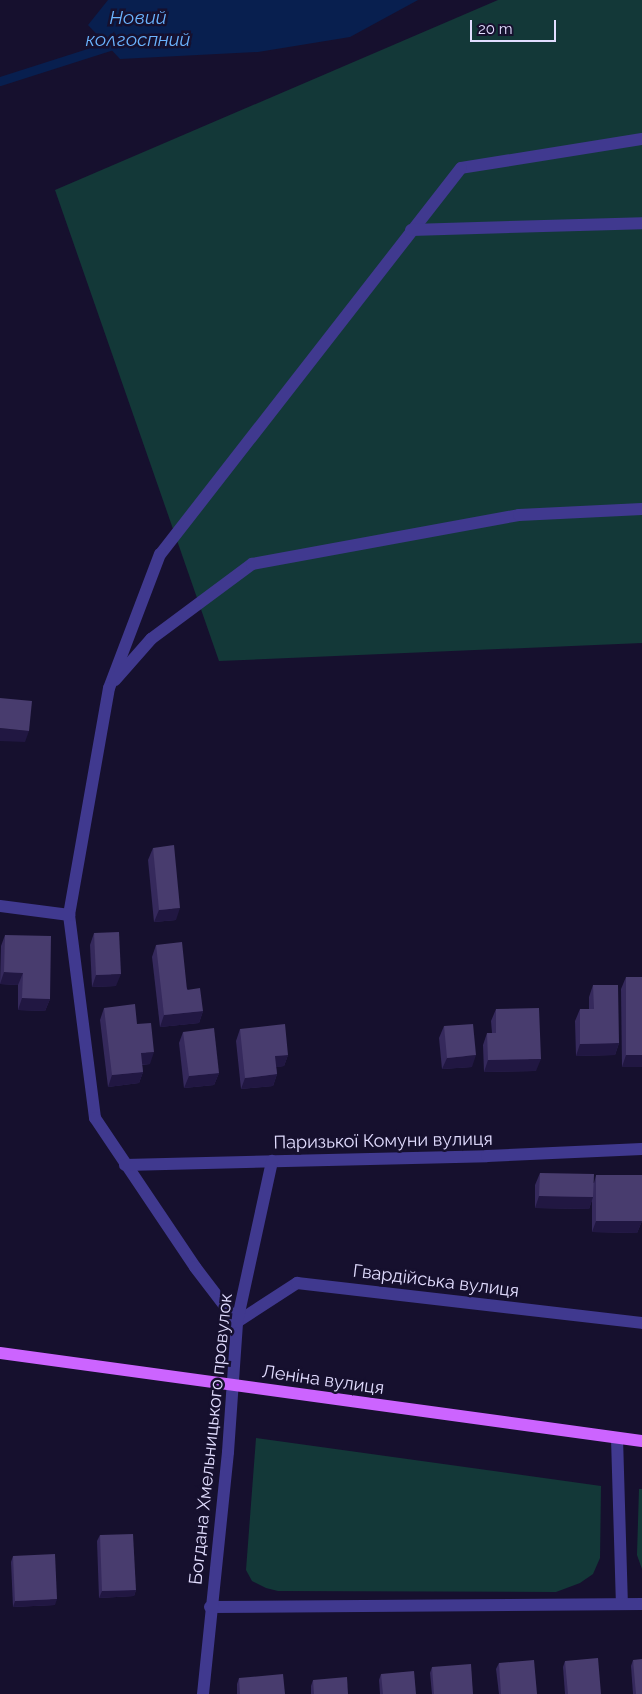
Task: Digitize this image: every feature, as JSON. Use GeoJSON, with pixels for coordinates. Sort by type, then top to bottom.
{"type":"FeatureCollection","features":[{"type":"Feature","properties":{"kind":"main road","name":"Леніна вулиця"},"geometry":{"type":"LineString","coordinates":[[0,1353],[642,1441]]}},
{"type":"Feature","properties":{"kind":"street"},"geometry":{"type":"LineString","coordinates":[[237,1322],[195,1267],[95,1118],[69,916],[109,688],[160,554],[461,168],[642,139]]}},
{"type":"Feature","properties":{"kind":"street"},"geometry":{"type":"LineString","coordinates":[[411,230],[642,223]]}},
{"type":"Feature","properties":{"kind":"street"},"geometry":{"type":"LineString","coordinates":[[109,688],[151,639],[252,564],[519,515],[642,509]]}},
{"type":"Feature","properties":{"kind":"street"},"geometry":{"type":"LineString","coordinates":[[0,906],[69,916]]}},
{"type":"Feature","properties":{"kind":"street","name":"Паризької Комуни вулиця"},"geometry":{"type":"LineString","coordinates":[[125,1165],[487,1156],[642,1149]]}},
{"type":"Feature","properties":{"kind":"street","name":"Богдана Хмельницького провулок"},"geometry":{"type":"LineString","coordinates":[[203,1694],[210,1607],[234,1385],[237,1322],[272,1161]]}},
{"type":"Feature","properties":{"kind":"street","name":"Гвардійська вулиця"},"geometry":{"type":"LineString","coordinates":[[237,1322],[296,1283],[642,1323]]}},
{"type":"Feature","properties":{"kind":"street"},"geometry":{"type":"LineString","coordinates":[[617,1438],[622,1604]]}},
{"type":"Feature","properties":{"kind":"street"},"geometry":{"type":"LineString","coordinates":[[210,1607],[642,1604]]}},
{"type":"Feature","properties":{"kind":"green space"},"geometry":{"type":"Polygon","coordinates":[[[498,0],[642,0],[642,643],[219,661],[55,190],[498,0]]]}},
{"type":"Feature","properties":{"kind":"green space"},"geometry":{"type":"Polygon","coordinates":[[[256,1438],[601,1486],[600,1558],[593,1574],[580,1583],[556,1592],[278,1591],[266,1588],[252,1581],[246,1570],[256,1438]]]}},
{"type":"Feature","properties":{"kind":"green space"},"geometry":{"type":"Polygon","coordinates":[[[639,1489],[642,1489],[642,1569],[637,1555],[639,1489]]]}},
{"type":"Feature","properties":{"kind":"water","name":"Новий колгоспний"},"geometry":{"type":"Polygon","coordinates":[[[108,0],[418,0],[350,37],[258,52],[120,59],[88,25],[108,0]]]}},
{"type":"Feature","properties":{"kind":"building"},"geometry":{"type":"Polygon","coordinates":[[[0,698],[32,701],[29,731],[0,728],[0,698]]]}},
{"type":"Feature","properties":{"kind":"building"},"geometry":{"type":"Polygon","coordinates":[[[174,845],[180,908],[159,910],[153,848],[174,845]]]}},
{"type":"Feature","properties":{"kind":"building"},"geometry":{"type":"Polygon","coordinates":[[[119,932],[121,974],[96,975],[94,933],[119,932]]]}},
{"type":"Feature","properties":{"kind":"building"},"geometry":{"type":"Polygon","coordinates":[[[5,935],[51,936],[50,999],[22,998],[23,973],[4,972],[5,935]]]}},
{"type":"Feature","properties":{"kind":"building"},"geometry":{"type":"Polygon","coordinates":[[[182,942],[187,990],[200,988],[203,1011],[164,1015],[156,945],[182,942]]]}},
{"type":"Feature","properties":{"kind":"building"},"geometry":{"type":"Polygon","coordinates":[[[626,977],[642,977],[642,1055],[626,1055],[626,977]]]}},
{"type":"Feature","properties":{"kind":"building"},"geometry":{"type":"Polygon","coordinates":[[[593,985],[618,985],[619,1043],[580,1044],[580,1009],[594,1009],[593,985]]]}},
{"type":"Feature","properties":{"kind":"building"},"geometry":{"type":"Polygon","coordinates":[[[135,1004],[137,1024],[151,1023],[154,1052],[141,1053],[143,1072],[112,1075],[104,1008],[135,1004]]]}},
{"type":"Feature","properties":{"kind":"building"},"geometry":{"type":"Polygon","coordinates":[[[539,1008],[541,1059],[488,1060],[487,1033],[496,1033],[496,1009],[539,1008]]]}},
{"type":"Feature","properties":{"kind":"building"},"geometry":{"type":"Polygon","coordinates":[[[285,1024],[288,1055],[275,1056],[277,1074],[245,1078],[240,1029],[285,1024]]]}},
{"type":"Feature","properties":{"kind":"building"},"geometry":{"type":"Polygon","coordinates":[[[473,1024],[476,1055],[447,1058],[444,1026],[473,1024]]]}},
{"type":"Feature","properties":{"kind":"building"},"geometry":{"type":"Polygon","coordinates":[[[214,1028],[219,1073],[189,1076],[183,1032],[214,1028]]]}},
{"type":"Feature","properties":{"kind":"building"},"geometry":{"type":"Polygon","coordinates":[[[540,1173],[594,1174],[593,1197],[539,1196],[540,1173]]]}},
{"type":"Feature","properties":{"kind":"building"},"geometry":{"type":"Polygon","coordinates":[[[596,1175],[642,1175],[642,1221],[596,1221],[596,1175]]]}},
{"type":"Feature","properties":{"kind":"building"},"geometry":{"type":"Polygon","coordinates":[[[133,1534],[136,1590],[102,1591],[100,1535],[133,1534]]]}},
{"type":"Feature","properties":{"kind":"building"},"geometry":{"type":"Polygon","coordinates":[[[55,1554],[57,1599],[15,1601],[13,1556],[55,1554]]]}},
{"type":"Feature","properties":{"kind":"building"},"geometry":{"type":"Polygon","coordinates":[[[598,1658],[601,1694],[568,1694],[565,1661],[598,1658]]]}},
{"type":"Feature","properties":{"kind":"building"},"geometry":{"type":"Polygon","coordinates":[[[642,1659],[642,1694],[636,1694],[633,1660],[642,1659]]]}},
{"type":"Feature","properties":{"kind":"building"},"geometry":{"type":"Polygon","coordinates":[[[534,1660],[537,1694],[501,1694],[499,1663],[534,1660]]]}},
{"type":"Feature","properties":{"kind":"building"},"geometry":{"type":"Polygon","coordinates":[[[471,1664],[473,1694],[434,1694],[432,1667],[471,1664]]]}},
{"type":"Feature","properties":{"kind":"building"},"geometry":{"type":"Polygon","coordinates":[[[414,1671],[416,1694],[383,1694],[381,1674],[414,1671]]]}},
{"type":"Feature","properties":{"kind":"building"},"geometry":{"type":"Polygon","coordinates":[[[283,1674],[285,1694],[240,1694],[239,1678],[283,1674]]]}},
{"type":"Feature","properties":{"kind":"building"},"geometry":{"type":"Polygon","coordinates":[[[347,1677],[348,1694],[314,1694],[313,1680],[347,1677]]]}},
{"type":"Feature","properties":{"kind":"waterway"},"geometry":{"type":"LineString","coordinates":[[0,81],[119,43]]}}]}
